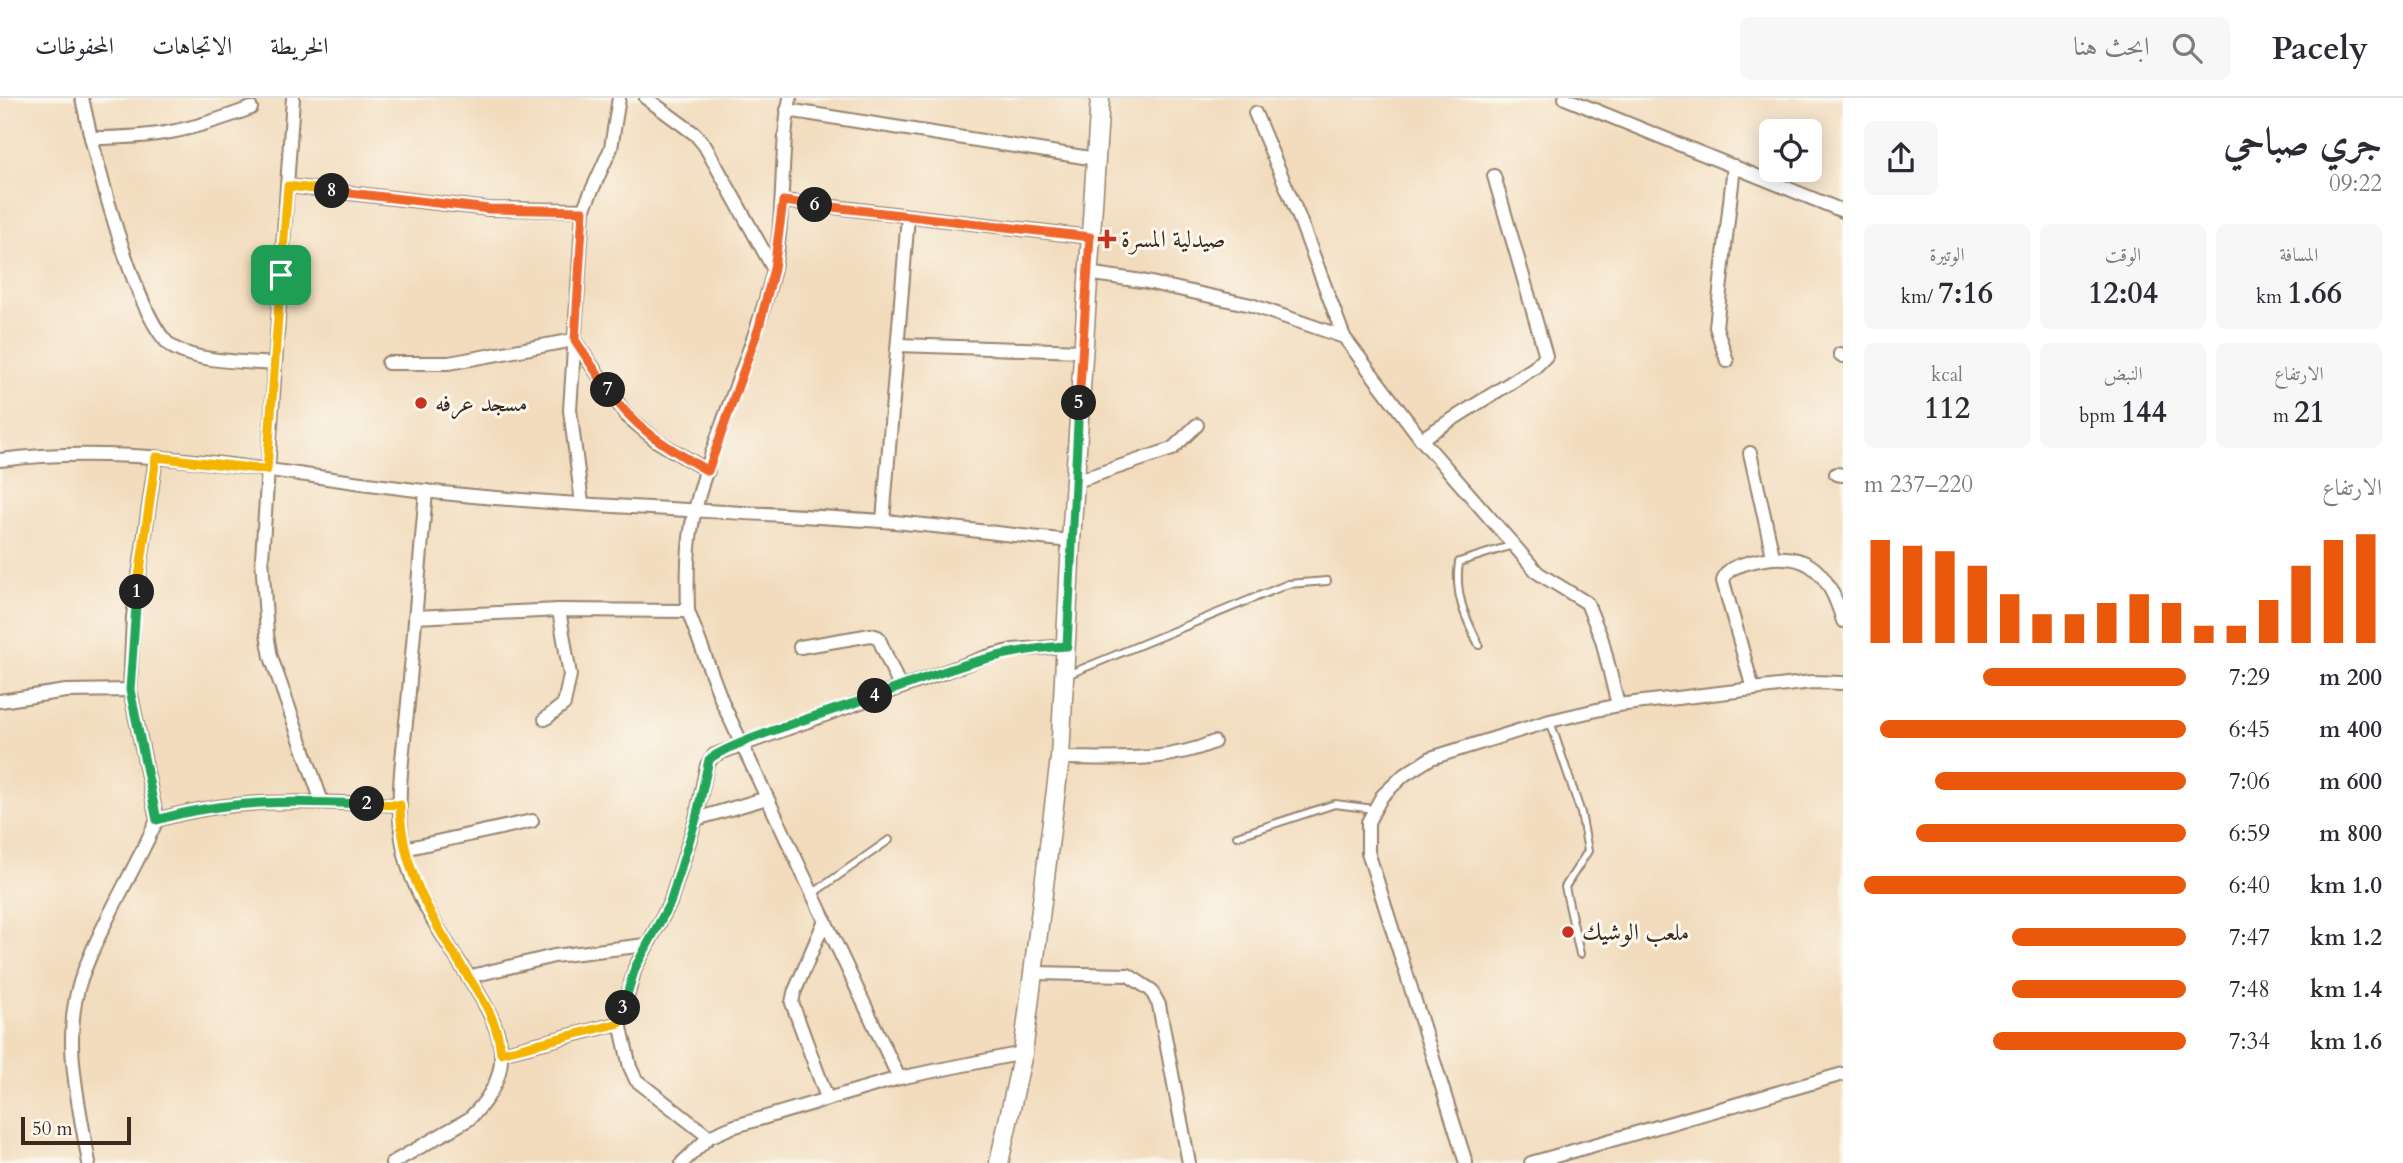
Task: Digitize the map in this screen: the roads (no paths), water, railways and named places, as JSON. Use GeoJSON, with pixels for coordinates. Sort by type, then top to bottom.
{"type":"FeatureCollection","features":[{"type":"Feature","properties":{"kind":"main road"},"geometry":{"type":"LineString","coordinates":[[999,1163],[1023,1052],[1035,973],[1060,758],[1070,541],[1100,98]]}},
{"type":"Feature","properties":{"kind":"street"},"geometry":{"type":"LineString","coordinates":[[82,98],[91,138],[129,265],[150,319],[161,335],[172,347],[187,353],[275,364]]}},
{"type":"Feature","properties":{"kind":"street"},"geometry":{"type":"LineString","coordinates":[[293,98],[262,558],[267,634],[280,686],[304,744],[322,802]]}},
{"type":"Feature","properties":{"kind":"street"},"geometry":{"type":"LineString","coordinates":[[582,503],[569,410],[583,211],[611,148],[619,98]]}},
{"type":"Feature","properties":{"kind":"street"},"geometry":{"type":"LineString","coordinates":[[646,98],[695,134],[705,146],[774,269]]}},
{"type":"Feature","properties":{"kind":"street"},"geometry":{"type":"LineString","coordinates":[[1565,98],[1843,211]]}},
{"type":"Feature","properties":{"kind":"street"},"geometry":{"type":"LineString","coordinates":[[899,1078],[723,704],[688,611],[689,551],[695,511],[759,327],[774,269],[783,201],[789,104],[1096,159]]}},
{"type":"Feature","properties":{"kind":"street"},"geometry":{"type":"LineString","coordinates":[[91,138],[137,138],[177,134],[251,108]]}},
{"type":"Feature","properties":{"kind":"street"},"geometry":{"type":"LineString","coordinates":[[1255,113],[1299,217],[1344,337],[1421,439],[1513,545],[1550,583],[1587,603],[1602,640],[1618,705]]}},
{"type":"Feature","properties":{"kind":"street"},"geometry":{"type":"LineString","coordinates":[[1727,361],[1716,327],[1734,166]]}},
{"type":"Feature","properties":{"kind":"street"},"geometry":{"type":"LineString","coordinates":[[1421,439],[1534,368],[1546,356],[1494,177]]}},
{"type":"Feature","properties":{"kind":"street"},"geometry":{"type":"LineString","coordinates":[[288,186],[489,209],[583,211]]}},
{"type":"Feature","properties":{"kind":"street"},"geometry":{"type":"LineString","coordinates":[[783,201],[1090,237]]}},
{"type":"Feature","properties":{"kind":"street"},"geometry":{"type":"LineString","coordinates":[[883,521],[908,216]]}},
{"type":"Feature","properties":{"kind":"street"},"geometry":{"type":"LineString","coordinates":[[1087,273],[1142,281],[1251,306],[1344,337]]}},
{"type":"Feature","properties":{"kind":"street"},"geometry":{"type":"LineString","coordinates":[[388,363],[449,363],[575,340]]}},
{"type":"Feature","properties":{"kind":"street"},"geometry":{"type":"LineString","coordinates":[[575,340],[627,416],[657,441],[708,471]]}},
{"type":"Feature","properties":{"kind":"street"},"geometry":{"type":"LineString","coordinates":[[898,345],[1082,351]]}},
{"type":"Feature","properties":{"kind":"street"},"geometry":{"type":"LineString","coordinates":[[1074,482],[1172,449],[1197,425]]}},
{"type":"Feature","properties":{"kind":"street"},"geometry":{"type":"LineString","coordinates":[[1750,453],[1773,556]]}},
{"type":"Feature","properties":{"kind":"street"},"geometry":{"type":"LineString","coordinates":[[0,460],[47,454],[156,457],[426,491],[695,511],[883,521],[1070,541]]}},
{"type":"Feature","properties":{"kind":"street"},"geometry":{"type":"LineString","coordinates":[[89,1163],[73,1065],[74,1023],[81,980],[157,820],[130,690],[133,617],[156,457]]}},
{"type":"Feature","properties":{"kind":"street"},"geometry":{"type":"LineString","coordinates":[[392,1163],[469,1119],[480,1109],[494,1085],[501,1053],[494,1018],[416,887],[404,849],[400,805],[426,491]]}},
{"type":"Feature","properties":{"kind":"street"},"geometry":{"type":"LineString","coordinates":[[1753,689],[1723,581],[1732,568],[1773,556],[1811,565],[1829,585],[1843,621]]}},
{"type":"Feature","properties":{"kind":"street"},"geometry":{"type":"LineString","coordinates":[[415,617],[559,610],[688,611]]}},
{"type":"Feature","properties":{"kind":"street"},"geometry":{"type":"LineString","coordinates":[[545,719],[564,704],[570,675],[559,610]]}},
{"type":"Feature","properties":{"kind":"street"},"geometry":{"type":"LineString","coordinates":[[800,647],[871,635],[878,637],[900,687]]}},
{"type":"Feature","properties":{"kind":"street"},"geometry":{"type":"LineString","coordinates":[[709,1137],[636,1080],[630,1068],[620,1023],[635,968],[670,903],[696,819],[709,760],[714,755],[742,744],[1000,653],[1067,646]]}},
{"type":"Feature","properties":{"kind":"street"},"geometry":{"type":"LineString","coordinates":[[1466,1163],[1368,852],[1368,822],[1392,785],[1431,758],[1550,721],[1618,705],[1812,682],[1843,683]]}},
{"type":"Feature","properties":{"kind":"street"},"geometry":{"type":"LineString","coordinates":[[0,701],[80,690],[130,690]]}},
{"type":"Feature","properties":{"kind":"street"},"geometry":{"type":"LineString","coordinates":[[1060,758],[1152,758],[1188,753],[1214,742]]}},
{"type":"Feature","properties":{"kind":"street"},"geometry":{"type":"LineString","coordinates":[[696,819],[767,798]]}},
{"type":"Feature","properties":{"kind":"street"},"geometry":{"type":"LineString","coordinates":[[157,820],[221,805],[322,802],[400,805]]}},
{"type":"Feature","properties":{"kind":"street"},"geometry":{"type":"LineString","coordinates":[[404,849],[532,821]]}},
{"type":"Feature","properties":{"kind":"street"},"geometry":{"type":"LineString","coordinates":[[825,920],[793,993],[792,1003],[827,1098]]}},
{"type":"Feature","properties":{"kind":"street"},"geometry":{"type":"LineString","coordinates":[[468,977],[554,956],[646,945]]}},
{"type":"Feature","properties":{"kind":"street"},"geometry":{"type":"LineString","coordinates":[[1035,973],[1128,975],[1152,990],[1159,1005],[1189,1163]]}},
{"type":"Feature","properties":{"kind":"street"},"geometry":{"type":"LineString","coordinates":[[501,1053],[620,1023]]}},
{"type":"Feature","properties":{"kind":"street"},"geometry":{"type":"LineString","coordinates":[[682,1163],[709,1137],[732,1126],[899,1078],[1023,1052]]}},
{"type":"Feature","properties":{"kind":"street"},"geometry":{"type":"LineString","coordinates":[[1531,1163],[1843,1074]]}},
{"type":"Feature","properties":{"kind":"lane"},"geometry":{"type":"LineString","coordinates":[[1479,645],[1461,610],[1457,579],[1460,562],[1513,545]]}},
{"type":"Feature","properties":{"kind":"lane"},"geometry":{"type":"LineString","coordinates":[[1065,675],[1289,584],[1327,581]]}},
{"type":"Feature","properties":{"kind":"lane"},"geometry":{"type":"LineString","coordinates":[[1550,721],[1581,813],[1588,851],[1565,887],[1580,954]]}},
{"type":"Feature","properties":{"kind":"lane"},"geometry":{"type":"LineString","coordinates":[[1237,836],[1335,804],[1374,809]]}},
{"type":"Feature","properties":{"kind":"lane"},"geometry":{"type":"LineString","coordinates":[[812,894],[889,840]]}},
{"type":"Feature","properties":{"kind":"place","name":"صيدلية المسرة"},"geometry":{"type":"Point","coordinates":[1107,239]}},
{"type":"Feature","properties":{"kind":"place","name":"مسجد عرفه"},"geometry":{"type":"Point","coordinates":[421,403]}},
{"type":"Feature","properties":{"kind":"place","name":"ملعب الوشيك"},"geometry":{"type":"Point","coordinates":[1568,932]}}]}
